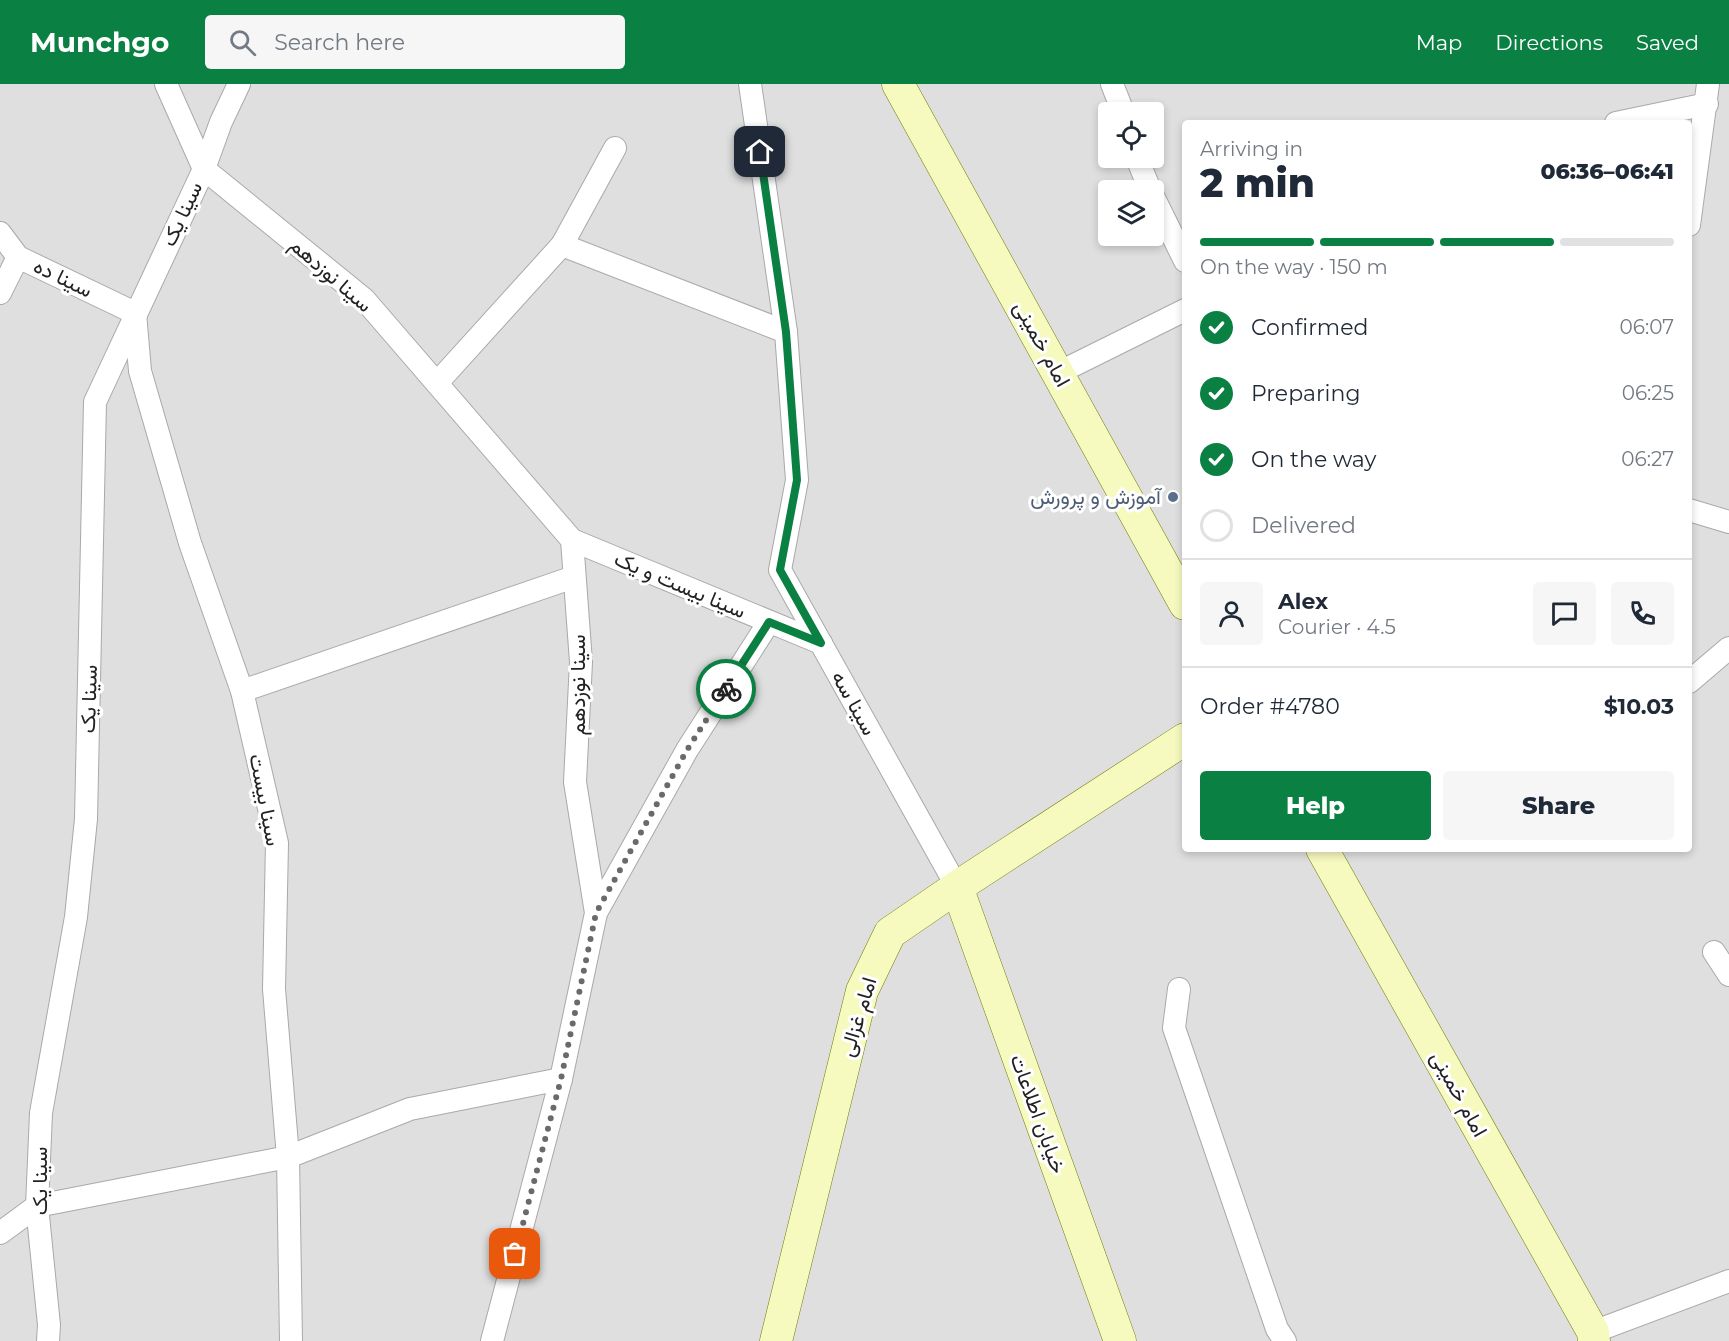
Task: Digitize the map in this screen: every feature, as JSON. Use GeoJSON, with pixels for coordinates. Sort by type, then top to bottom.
{"type":"FeatureCollection","features":[{"type":"Feature","properties":{"kind":"street"},"geometry":{"type":"LineString","coordinates":[[166,84],[204,169]]}},
{"type":"Feature","properties":{"kind":"street","name":"سینا یک"},"geometry":{"type":"LineString","coordinates":[[48,1341],[49,1325],[38,1206],[41,1113],[76,917],[86,819],[95,402],[204,169],[239,84]]}},
{"type":"Feature","properties":{"kind":"street","name":"سینا سه"},"geometry":{"type":"LineString","coordinates":[[750,84],[786,332],[797,480],[780,570],[957,887]]}},
{"type":"Feature","properties":{"kind":"street","name":"امام خمینی"},"geometry":{"type":"LineString","coordinates":[[898,84],[1182,599]]}},
{"type":"Feature","properties":{"kind":"street"},"geometry":{"type":"LineString","coordinates":[[1112,84],[1119,102]]}},
{"type":"Feature","properties":{"kind":"street"},"geometry":{"type":"LineString","coordinates":[[1625,120],[1707,94],[1692,203]]}},
{"type":"Feature","properties":{"kind":"street"},"geometry":{"type":"LineString","coordinates":[[437,383],[562,245],[615,148]]}},
{"type":"Feature","properties":{"kind":"street","name":"سینا نوزدهم"},"geometry":{"type":"LineString","coordinates":[[204,169],[364,299],[572,540],[581,662],[575,782],[596,913],[561,1079],[492,1341]]}},
{"type":"Feature","properties":{"kind":"street"},"geometry":{"type":"LineString","coordinates":[[1164,218],[1182,255]]}},
{"type":"Feature","properties":{"kind":"street","name":"سینا ده"},"geometry":{"type":"LineString","coordinates":[[0,233],[18,257],[135,313]]}},
{"type":"Feature","properties":{"kind":"street"},"geometry":{"type":"LineString","coordinates":[[562,245],[786,332]]}},
{"type":"Feature","properties":{"kind":"street"},"geometry":{"type":"LineString","coordinates":[[0,293],[18,257]]}},
{"type":"Feature","properties":{"kind":"street"},"geometry":{"type":"LineString","coordinates":[[1058,373],[1182,311]]}},
{"type":"Feature","properties":{"kind":"street","name":"سینا بیست"},"geometry":{"type":"LineString","coordinates":[[135,313],[140,370],[190,543],[242,691],[277,843],[274,988],[288,1157],[291,1341]]}},
{"type":"Feature","properties":{"kind":"street"},"geometry":{"type":"LineString","coordinates":[[1692,511],[1729,522]]}},
{"type":"Feature","properties":{"kind":"street","name":"سینا بیست و یک"},"geometry":{"type":"LineString","coordinates":[[572,540],[821,643]]}},
{"type":"Feature","properties":{"kind":"street"},"geometry":{"type":"LineString","coordinates":[[242,691],[574,577]]}},
{"type":"Feature","properties":{"kind":"street"},"geometry":{"type":"LineString","coordinates":[[596,913],[687,750],[769,622]]}},
{"type":"Feature","properties":{"kind":"street"},"geometry":{"type":"LineString","coordinates":[[1692,679],[1729,648]]}},
{"type":"Feature","properties":{"kind":"street","name":"امام غزالی"},"geometry":{"type":"LineString","coordinates":[[776,1341],[862,991],[890,933],[1182,741]]}},
{"type":"Feature","properties":{"kind":"street","name":"امام خمینی"},"geometry":{"type":"LineString","coordinates":[[1324,852],[1594,1336]]}},
{"type":"Feature","properties":{"kind":"street","name":"خیابان اطلاعات"},"geometry":{"type":"LineString","coordinates":[[957,887],[1120,1341]]}},
{"type":"Feature","properties":{"kind":"street"},"geometry":{"type":"LineString","coordinates":[[1714,952],[1729,975]]}},
{"type":"Feature","properties":{"kind":"street"},"geometry":{"type":"LineString","coordinates":[[1179,989],[1174,1028],[1276,1329],[1285,1341]]}},
{"type":"Feature","properties":{"kind":"street"},"geometry":{"type":"LineString","coordinates":[[0,1233],[38,1206],[288,1157],[410,1109],[561,1079]]}},
{"type":"Feature","properties":{"kind":"street"},"geometry":{"type":"LineString","coordinates":[[1594,1336],[1729,1281]]}},
{"type":"Feature","properties":{"kind":"shaded area"},"geometry":{"type":"Polygon","coordinates":[[[0,84],[1729,84],[1729,1341],[0,1341],[0,84]]]}},
{"type":"Feature","properties":{"kind":"way so far"},"geometry":{"type":"LineString","coordinates":[[515,1254],[561,1079],[596,913],[687,750],[726,689]]}},
{"type":"Feature","properties":{"kind":"place","name":"آموزش و پرورش"},"geometry":{"type":"Point","coordinates":[1173,497]}},
{"type":"Feature","properties":{"kind":"route"},"geometry":{"type":"LineString","coordinates":[[726,689],[769,622],[821,643],[780,570],[797,480],[786,332],[760,152]]}}]}
